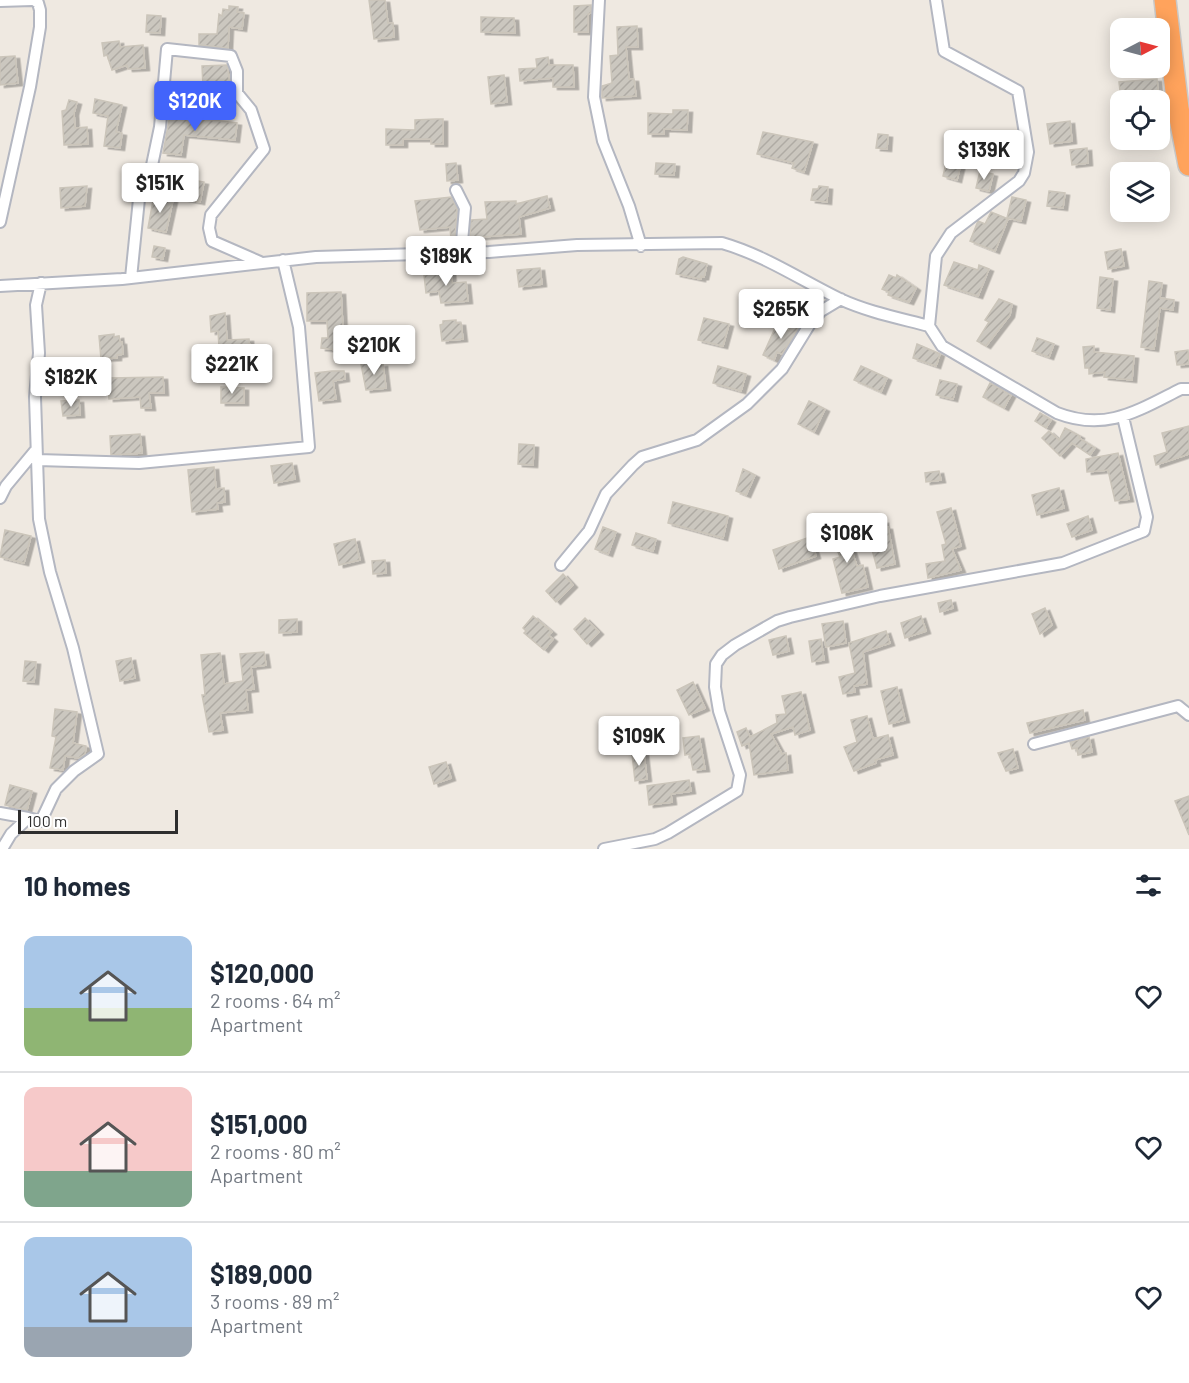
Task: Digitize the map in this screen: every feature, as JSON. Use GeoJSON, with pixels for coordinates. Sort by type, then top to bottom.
{"type":"FeatureCollection","features":[{"type":"Feature","properties":{"kind":"highway"},"geometry":{"type":"LineString","coordinates":[[1165,0],[1178,108],[1189,165]]}},
{"type":"Feature","properties":{"kind":"street"},"geometry":{"type":"LineString","coordinates":[[0,1],[33,0],[38,3],[40,10],[35,60],[0,222]]}},
{"type":"Feature","properties":{"kind":"street"},"geometry":{"type":"LineString","coordinates":[[599,0],[594,97],[603,141],[629,206],[641,246]]}},
{"type":"Feature","properties":{"kind":"street"},"geometry":{"type":"LineString","coordinates":[[936,0],[944,51],[1018,91],[1028,152],[1024,173],[1019,181],[971,216],[941,246],[936,256],[929,326],[942,346],[1057,413],[1089,422],[1123,417],[1181,389],[1189,389]]}},
{"type":"Feature","properties":{"kind":"street"},"geometry":{"type":"LineString","coordinates":[[131,278],[139,199],[151,170],[160,127],[167,48],[231,56],[237,71],[237,93],[251,110],[264,149],[211,215],[209,228],[212,240],[263,263]]}},
{"type":"Feature","properties":{"kind":"street"},"geometry":{"type":"LineString","coordinates":[[456,190],[465,208],[461,253]]}},
{"type":"Feature","properties":{"kind":"street"},"geometry":{"type":"LineString","coordinates":[[0,286],[131,278],[283,260],[358,254],[461,253],[577,245],[641,246],[722,243],[741,249],[841,299],[875,313],[929,326]]}},
{"type":"Feature","properties":{"kind":"street"},"geometry":{"type":"LineString","coordinates":[[0,498],[6,486],[37,455],[139,463],[309,447],[299,327],[283,260]]}},
{"type":"Feature","properties":{"kind":"street"},"geometry":{"type":"LineString","coordinates":[[0,813],[41,821],[56,789],[74,771],[98,754],[73,648],[46,555],[39,519],[37,455],[39,353],[36,305],[41,283]]}},
{"type":"Feature","properties":{"kind":"street"},"geometry":{"type":"LineString","coordinates":[[561,565],[589,531],[606,494],[633,465],[642,457],[697,440],[747,404],[782,369],[811,322],[821,312],[841,299]]}},
{"type":"Feature","properties":{"kind":"street"},"geometry":{"type":"LineString","coordinates":[[604,849],[655,839],[668,834],[737,791],[741,775],[719,711],[714,672],[722,655],[735,645],[777,621],[790,617],[880,596],[1063,563],[1144,531],[1148,525],[1147,518],[1123,417]]}},
{"type":"Feature","properties":{"kind":"street"},"geometry":{"type":"LineString","coordinates":[[1034,744],[1178,706],[1189,716]]}},
{"type":"Feature","properties":{"kind":"street"},"geometry":{"type":"LineString","coordinates":[[2,849],[11,834],[28,818]]}},
{"type":"Feature","properties":{"kind":"building"},"geometry":{"type":"Polygon","coordinates":[[[369,0],[385,0],[388,23],[393,23],[394,37],[374,39],[369,0]]]}},
{"type":"Feature","properties":{"kind":"building"},"geometry":{"type":"Polygon","coordinates":[[[591,5],[591,13],[588,14],[588,32],[574,32],[574,6],[591,5]]]}},
{"type":"Feature","properties":{"kind":"building"},"geometry":{"type":"Polygon","coordinates":[[[229,6],[238,7],[237,12],[244,13],[242,29],[229,27],[228,48],[199,45],[199,34],[217,34],[219,14],[222,16],[223,9],[229,10],[229,6]]]}},
{"type":"Feature","properties":{"kind":"building"},"geometry":{"type":"Polygon","coordinates":[[[147,15],[161,16],[160,33],[146,32],[147,15]]]}},
{"type":"Feature","properties":{"kind":"building"},"geometry":{"type":"Polygon","coordinates":[[[481,17],[514,18],[515,33],[481,32],[481,17]]]}},
{"type":"Feature","properties":{"kind":"building"},"geometry":{"type":"Polygon","coordinates":[[[637,26],[638,47],[626,47],[629,79],[634,79],[636,96],[602,98],[602,86],[612,83],[610,56],[618,55],[617,27],[637,26]]]}},
{"type":"Feature","properties":{"kind":"building"},"geometry":{"type":"Polygon","coordinates":[[[119,41],[120,47],[143,45],[145,68],[128,69],[127,65],[112,70],[107,55],[104,56],[102,43],[119,41]]]}},
{"type":"Feature","properties":{"kind":"building"},"geometry":{"type":"Polygon","coordinates":[[[15,56],[18,83],[0,85],[0,57],[15,56]]]}},
{"type":"Feature","properties":{"kind":"building"},"geometry":{"type":"Polygon","coordinates":[[[548,57],[549,65],[573,65],[574,87],[553,87],[553,78],[520,81],[519,69],[537,68],[536,59],[548,57]]]}},
{"type":"Feature","properties":{"kind":"building"},"geometry":{"type":"Polygon","coordinates":[[[227,65],[230,85],[203,87],[202,66],[227,65]]]}},
{"type":"Feature","properties":{"kind":"building"},"geometry":{"type":"Polygon","coordinates":[[[504,75],[507,102],[491,104],[488,77],[504,75]]]}},
{"type":"Feature","properties":{"kind":"building"},"geometry":{"type":"Polygon","coordinates":[[[1157,79],[1158,90],[1120,90],[1119,82],[1157,79]]]}},
{"type":"Feature","properties":{"kind":"building"},"geometry":{"type":"Polygon","coordinates":[[[95,99],[122,105],[116,132],[122,133],[120,148],[104,146],[108,116],[93,113],[95,99]]]}},
{"type":"Feature","properties":{"kind":"building"},"geometry":{"type":"Polygon","coordinates":[[[69,100],[77,102],[74,113],[75,128],[87,127],[88,144],[64,145],[62,111],[66,110],[69,100]]]}},
{"type":"Feature","properties":{"kind":"building"},"geometry":{"type":"Polygon","coordinates":[[[673,110],[688,110],[687,130],[664,129],[664,134],[648,134],[648,113],[673,114],[673,110]]]}},
{"type":"Feature","properties":{"kind":"building"},"geometry":{"type":"Polygon","coordinates":[[[170,115],[237,123],[235,140],[184,135],[181,155],[163,153],[170,115]]]}},
{"type":"Feature","properties":{"kind":"building"},"geometry":{"type":"Polygon","coordinates":[[[443,119],[443,144],[431,144],[431,139],[403,139],[403,145],[386,145],[386,129],[415,130],[415,120],[443,119]]]}},
{"type":"Feature","properties":{"kind":"building"},"geometry":{"type":"Polygon","coordinates":[[[1070,121],[1072,141],[1050,144],[1047,124],[1070,121]]]}},
{"type":"Feature","properties":{"kind":"building"},"geometry":{"type":"Polygon","coordinates":[[[763,132],[813,142],[804,172],[792,168],[794,163],[757,154],[763,132]]]}},
{"type":"Feature","properties":{"kind":"building"},"geometry":{"type":"Polygon","coordinates":[[[878,134],[888,135],[887,149],[876,148],[878,134]]]}},
{"type":"Feature","properties":{"kind":"building"},"geometry":{"type":"Polygon","coordinates":[[[1087,148],[1088,163],[1072,165],[1070,150],[1087,148]]]}},
{"type":"Feature","properties":{"kind":"building"},"geometry":{"type":"Polygon","coordinates":[[[948,155],[962,159],[957,180],[943,176],[948,155]]]}},
{"type":"Feature","properties":{"kind":"building"},"geometry":{"type":"Polygon","coordinates":[[[456,163],[458,180],[447,181],[446,164],[456,163]]]}},
{"type":"Feature","properties":{"kind":"building"},"geometry":{"type":"Polygon","coordinates":[[[656,163],[675,164],[674,175],[655,174],[656,163]]]}},
{"type":"Feature","properties":{"kind":"building"},"geometry":{"type":"Polygon","coordinates":[[[980,171],[993,174],[989,191],[976,188],[980,171]]]}},
{"type":"Feature","properties":{"kind":"building"},"geometry":{"type":"Polygon","coordinates":[[[172,176],[204,182],[200,202],[168,195],[172,176]]]}},
{"type":"Feature","properties":{"kind":"building"},"geometry":{"type":"Polygon","coordinates":[[[87,186],[85,206],[61,208],[60,188],[87,186]]]}},
{"type":"Feature","properties":{"kind":"building"},"geometry":{"type":"Polygon","coordinates":[[[819,186],[828,187],[827,202],[811,200],[813,189],[818,189],[819,186]]]}},
{"type":"Feature","properties":{"kind":"building"},"geometry":{"type":"Polygon","coordinates":[[[1049,191],[1065,193],[1063,208],[1047,206],[1049,191]]]}},
{"type":"Feature","properties":{"kind":"building"},"geometry":{"type":"Polygon","coordinates":[[[154,195],[173,200],[166,232],[148,228],[154,195]]]}},
{"type":"Feature","properties":{"kind":"building"},"geometry":{"type":"Polygon","coordinates":[[[547,196],[550,208],[519,217],[521,234],[470,238],[471,220],[487,219],[485,202],[516,201],[516,204],[547,196]]]}},
{"type":"Feature","properties":{"kind":"building"},"geometry":{"type":"Polygon","coordinates":[[[451,197],[457,209],[455,239],[451,240],[450,227],[420,230],[415,201],[451,197]]]}},
{"type":"Feature","properties":{"kind":"building"},"geometry":{"type":"Polygon","coordinates":[[[1012,197],[1026,200],[1021,221],[1007,218],[1012,197]]]}},
{"type":"Feature","properties":{"kind":"building"},"geometry":{"type":"Polygon","coordinates":[[[991,212],[1008,219],[995,251],[970,241],[978,221],[985,224],[991,212]]]}},
{"type":"Feature","properties":{"kind":"building"},"geometry":{"type":"Polygon","coordinates":[[[154,246],[165,248],[163,259],[152,257],[154,246]]]}},
{"type":"Feature","properties":{"kind":"building"},"geometry":{"type":"Polygon","coordinates":[[[1121,249],[1124,266],[1108,269],[1105,252],[1121,249]]]}},
{"type":"Feature","properties":{"kind":"building"},"geometry":{"type":"Polygon","coordinates":[[[683,257],[707,264],[704,277],[701,276],[701,279],[676,274],[679,259],[683,257]]]}},
{"type":"Feature","properties":{"kind":"building"},"geometry":{"type":"Polygon","coordinates":[[[954,262],[978,270],[979,265],[989,269],[978,296],[944,285],[954,262]]]}},
{"type":"Feature","properties":{"kind":"building"},"geometry":{"type":"Polygon","coordinates":[[[540,268],[542,284],[519,287],[517,270],[540,268]]]}},
{"type":"Feature","properties":{"kind":"building"},"geometry":{"type":"Polygon","coordinates":[[[451,271],[452,283],[466,282],[468,301],[441,303],[439,291],[426,293],[424,275],[451,271]]]}},
{"type":"Feature","properties":{"kind":"building"},"geometry":{"type":"Polygon","coordinates":[[[889,275],[896,278],[897,275],[916,288],[909,302],[888,295],[889,292],[882,289],[889,275]]]}},
{"type":"Feature","properties":{"kind":"building"},"geometry":{"type":"Polygon","coordinates":[[[1100,277],[1113,279],[1110,310],[1097,308],[1100,277]]]}},
{"type":"Feature","properties":{"kind":"building"},"geometry":{"type":"Polygon","coordinates":[[[1149,281],[1162,283],[1160,298],[1174,300],[1173,310],[1160,308],[1154,349],[1141,347],[1149,281]]]}},
{"type":"Feature","properties":{"kind":"building"},"geometry":{"type":"Polygon","coordinates":[[[341,292],[343,329],[340,329],[338,350],[321,348],[322,338],[328,338],[327,321],[307,321],[307,293],[341,292]]]}},
{"type":"Feature","properties":{"kind":"building"},"geometry":{"type":"Polygon","coordinates":[[[999,299],[1012,304],[1010,315],[986,346],[977,341],[989,322],[985,320],[999,299]]]}},
{"type":"Feature","properties":{"kind":"building"},"geometry":{"type":"Polygon","coordinates":[[[225,313],[227,340],[249,339],[250,353],[226,355],[226,347],[219,347],[218,331],[211,332],[210,316],[225,313]]]}},
{"type":"Feature","properties":{"kind":"building"},"geometry":{"type":"Polygon","coordinates":[[[704,318],[729,324],[723,346],[698,340],[704,318]]]}},
{"type":"Feature","properties":{"kind":"building"},"geometry":{"type":"Polygon","coordinates":[[[794,319],[802,323],[782,354],[777,352],[774,360],[763,355],[776,326],[789,331],[794,319]]]}},
{"type":"Feature","properties":{"kind":"building"},"geometry":{"type":"Polygon","coordinates":[[[456,320],[456,323],[461,323],[463,339],[442,341],[440,325],[443,321],[456,320]]]}},
{"type":"Feature","properties":{"kind":"building"},"geometry":{"type":"Polygon","coordinates":[[[114,334],[114,337],[119,336],[122,342],[123,354],[117,355],[117,358],[101,359],[99,336],[114,334]]]}},
{"type":"Feature","properties":{"kind":"building"},"geometry":{"type":"Polygon","coordinates":[[[1037,338],[1054,344],[1049,357],[1032,351],[1037,338]]]}},
{"type":"Feature","properties":{"kind":"building"},"geometry":{"type":"Polygon","coordinates":[[[917,344],[940,354],[936,366],[913,358],[917,344]]]}},
{"type":"Feature","properties":{"kind":"building"},"geometry":{"type":"Polygon","coordinates":[[[1094,346],[1094,352],[1134,356],[1132,380],[1104,377],[1105,372],[1089,374],[1089,368],[1085,368],[1083,347],[1094,346]]]}},
{"type":"Feature","properties":{"kind":"building"},"geometry":{"type":"Polygon","coordinates":[[[1188,350],[1189,364],[1177,365],[1175,352],[1188,350]]]}},
{"type":"Feature","properties":{"kind":"building"},"geometry":{"type":"Polygon","coordinates":[[[374,362],[375,365],[383,364],[386,388],[366,390],[361,364],[374,362]]]}},
{"type":"Feature","properties":{"kind":"building"},"geometry":{"type":"Polygon","coordinates":[[[718,366],[746,374],[741,391],[713,383],[718,366]]]}},
{"type":"Feature","properties":{"kind":"building"},"geometry":{"type":"Polygon","coordinates":[[[861,366],[887,378],[881,392],[854,380],[861,366]]]}},
{"type":"Feature","properties":{"kind":"building"},"geometry":{"type":"Polygon","coordinates":[[[344,371],[345,379],[333,381],[336,399],[319,401],[315,373],[344,371]]]}},
{"type":"Feature","properties":{"kind":"building"},"geometry":{"type":"Polygon","coordinates":[[[163,377],[164,393],[149,393],[151,408],[141,408],[140,397],[109,399],[108,378],[163,377]]]}},
{"type":"Feature","properties":{"kind":"building"},"geometry":{"type":"Polygon","coordinates":[[[940,380],[957,384],[953,399],[936,395],[940,380]]]}},
{"type":"Feature","properties":{"kind":"building"},"geometry":{"type":"Polygon","coordinates":[[[990,383],[1011,395],[1004,408],[983,397],[990,383]]]}},
{"type":"Feature","properties":{"kind":"building"},"geometry":{"type":"Polygon","coordinates":[[[221,387],[244,388],[244,403],[221,403],[221,387]]]}},
{"type":"Feature","properties":{"kind":"building"},"geometry":{"type":"Polygon","coordinates":[[[79,400],[80,415],[63,416],[61,401],[79,400]]]}},
{"type":"Feature","properties":{"kind":"building"},"geometry":{"type":"Polygon","coordinates":[[[809,401],[825,409],[814,432],[798,424],[809,401]]]}},
{"type":"Feature","properties":{"kind":"building"},"geometry":{"type":"Polygon","coordinates":[[[1040,413],[1051,420],[1046,428],[1035,421],[1040,413]]]}},
{"type":"Feature","properties":{"kind":"building"},"geometry":{"type":"Polygon","coordinates":[[[1189,426],[1189,454],[1156,465],[1154,456],[1167,452],[1162,433],[1189,426]]]}},
{"type":"Feature","properties":{"kind":"building"},"geometry":{"type":"Polygon","coordinates":[[[1065,428],[1095,448],[1090,455],[1072,443],[1060,456],[1042,438],[1049,431],[1059,440],[1065,428]]]}},
{"type":"Feature","properties":{"kind":"building"},"geometry":{"type":"Polygon","coordinates":[[[140,434],[142,453],[111,455],[110,436],[140,434]]]}},
{"type":"Feature","properties":{"kind":"building"},"geometry":{"type":"Polygon","coordinates":[[[519,444],[534,445],[533,465],[518,464],[519,444]]]}},
{"type":"Feature","properties":{"kind":"building"},"geometry":{"type":"Polygon","coordinates":[[[1118,453],[1129,499],[1115,501],[1108,470],[1087,472],[1086,459],[1118,453]]]}},
{"type":"Feature","properties":{"kind":"building"},"geometry":{"type":"Polygon","coordinates":[[[292,463],[295,479],[274,483],[271,466],[292,463]]]}},
{"type":"Feature","properties":{"kind":"building"},"geometry":{"type":"Polygon","coordinates":[[[214,467],[216,489],[224,488],[225,502],[217,503],[218,509],[192,512],[188,470],[214,467]]]}},
{"type":"Feature","properties":{"kind":"building"},"geometry":{"type":"Polygon","coordinates":[[[743,469],[755,475],[746,495],[736,491],[743,469]]]}},
{"type":"Feature","properties":{"kind":"building"},"geometry":{"type":"Polygon","coordinates":[[[939,471],[941,480],[926,482],[925,473],[939,471]]]}},
{"type":"Feature","properties":{"kind":"building"},"geometry":{"type":"Polygon","coordinates":[[[1059,488],[1064,508],[1037,515],[1032,495],[1059,488]]]}},
{"type":"Feature","properties":{"kind":"building"},"geometry":{"type":"Polygon","coordinates":[[[673,502],[728,516],[723,538],[668,523],[673,502]]]}},
{"type":"Feature","properties":{"kind":"building"},"geometry":{"type":"Polygon","coordinates":[[[951,508],[961,546],[952,549],[961,570],[928,578],[926,564],[945,561],[942,545],[946,544],[937,512],[951,508]]]}},
{"type":"Feature","properties":{"kind":"building"},"geometry":{"type":"Polygon","coordinates":[[[1088,516],[1092,530],[1072,537],[1067,524],[1088,516]]]}},
{"type":"Feature","properties":{"kind":"building"},"geometry":{"type":"Polygon","coordinates":[[[884,521],[885,527],[888,527],[895,564],[877,568],[867,531],[870,531],[869,524],[884,521]]]}},
{"type":"Feature","properties":{"kind":"building"},"geometry":{"type":"Polygon","coordinates":[[[603,527],[616,532],[608,554],[595,549],[603,527]]]}},
{"type":"Feature","properties":{"kind":"building"},"geometry":{"type":"Polygon","coordinates":[[[844,527],[857,566],[863,565],[868,587],[842,593],[833,559],[840,557],[830,532],[844,527]]]}},
{"type":"Feature","properties":{"kind":"building"},"geometry":{"type":"Polygon","coordinates":[[[5,530],[31,536],[24,563],[0,557],[5,530]]]}},
{"type":"Feature","properties":{"kind":"building"},"geometry":{"type":"Polygon","coordinates":[[[636,533],[656,539],[653,551],[632,545],[636,533]]]}},
{"type":"Feature","properties":{"kind":"building"},"geometry":{"type":"Polygon","coordinates":[[[810,537],[816,556],[779,569],[773,550],[810,537]]]}},
{"type":"Feature","properties":{"kind":"building"},"geometry":{"type":"Polygon","coordinates":[[[355,539],[360,560],[339,565],[334,544],[355,539]]]}},
{"type":"Feature","properties":{"kind":"building"},"geometry":{"type":"Polygon","coordinates":[[[385,560],[386,573],[373,574],[372,561],[385,560]]]}},
{"type":"Feature","properties":{"kind":"building"},"geometry":{"type":"Polygon","coordinates":[[[563,574],[573,585],[556,602],[546,591],[563,574]]]}},
{"type":"Feature","properties":{"kind":"building"},"geometry":{"type":"Polygon","coordinates":[[[951,600],[953,608],[940,612],[938,603],[951,600]]]}},
{"type":"Feature","properties":{"kind":"building"},"geometry":{"type":"Polygon","coordinates":[[[1045,608],[1052,625],[1040,634],[1032,614],[1045,608]]]}},
{"type":"Feature","properties":{"kind":"building"},"geometry":{"type":"Polygon","coordinates":[[[533,616],[552,632],[548,635],[553,639],[544,650],[524,633],[526,631],[523,628],[533,616]]]}},
{"type":"Feature","properties":{"kind":"building"},"geometry":{"type":"Polygon","coordinates":[[[921,616],[926,631],[905,638],[901,623],[921,616]]]}},
{"type":"Feature","properties":{"kind":"building"},"geometry":{"type":"Polygon","coordinates":[[[585,618],[599,632],[587,644],[574,629],[585,618]]]}},
{"type":"Feature","properties":{"kind":"building"},"geometry":{"type":"Polygon","coordinates":[[[297,619],[297,632],[279,633],[279,620],[297,619]]]}},
{"type":"Feature","properties":{"kind":"building"},"geometry":{"type":"Polygon","coordinates":[[[843,621],[846,643],[826,647],[822,624],[843,621]]]}},
{"type":"Feature","properties":{"kind":"building"},"geometry":{"type":"Polygon","coordinates":[[[886,631],[890,643],[863,652],[867,684],[854,686],[855,692],[843,694],[839,677],[855,673],[849,643],[886,631]]]}},
{"type":"Feature","properties":{"kind":"building"},"geometry":{"type":"Polygon","coordinates":[[[786,636],[789,651],[773,655],[769,640],[786,636]]]}},
{"type":"Feature","properties":{"kind":"building"},"geometry":{"type":"Polygon","coordinates":[[[821,639],[824,660],[812,662],[809,641],[821,639]]]}},
{"type":"Feature","properties":{"kind":"building"},"geometry":{"type":"Polygon","coordinates":[[[264,652],[266,665],[251,667],[254,689],[246,690],[248,710],[220,713],[223,730],[209,732],[202,695],[205,695],[201,655],[220,653],[224,684],[243,681],[240,654],[264,652]]]}},
{"type":"Feature","properties":{"kind":"building"},"geometry":{"type":"Polygon","coordinates":[[[131,658],[135,678],[120,681],[116,661],[131,658]]]}},
{"type":"Feature","properties":{"kind":"building"},"geometry":{"type":"Polygon","coordinates":[[[25,661],[36,662],[34,682],[23,681],[25,661]]]}},
{"type":"Feature","properties":{"kind":"building"},"geometry":{"type":"Polygon","coordinates":[[[693,682],[705,708],[689,715],[677,690],[693,682]]]}},
{"type":"Feature","properties":{"kind":"building"},"geometry":{"type":"Polygon","coordinates":[[[897,687],[905,720],[889,724],[881,691],[897,687]]]}},
{"type":"Feature","properties":{"kind":"building"},"geometry":{"type":"Polygon","coordinates":[[[801,692],[810,730],[795,735],[793,727],[771,734],[782,754],[786,753],[788,770],[754,775],[749,743],[742,746],[737,732],[746,728],[750,737],[777,723],[776,715],[786,714],[782,696],[801,692]]]}},
{"type":"Feature","properties":{"kind":"building"},"geometry":{"type":"Polygon","coordinates":[[[55,709],[77,712],[73,743],[86,746],[85,754],[79,758],[65,756],[63,770],[50,768],[56,737],[52,736],[55,709]]]}},
{"type":"Feature","properties":{"kind":"building"},"geometry":{"type":"Polygon","coordinates":[[[1083,710],[1085,720],[1030,733],[1027,723],[1083,710]]]}},
{"type":"Feature","properties":{"kind":"building"},"geometry":{"type":"Polygon","coordinates":[[[867,716],[873,739],[888,735],[893,755],[875,760],[876,763],[854,771],[844,747],[857,742],[851,720],[867,716]]]}},
{"type":"Feature","properties":{"kind":"building"},"geometry":{"type":"Polygon","coordinates":[[[699,736],[705,769],[693,770],[690,754],[685,755],[683,738],[699,736]]]}},
{"type":"Feature","properties":{"kind":"building"},"geometry":{"type":"Polygon","coordinates":[[[1089,737],[1092,752],[1078,755],[1077,748],[1072,749],[1070,742],[1089,737]]]}},
{"type":"Feature","properties":{"kind":"building"},"geometry":{"type":"Polygon","coordinates":[[[1013,749],[1018,768],[1006,771],[998,753],[1013,749]]]}},
{"type":"Feature","properties":{"kind":"building"},"geometry":{"type":"Polygon","coordinates":[[[644,753],[647,779],[635,781],[632,754],[644,753]]]}},
{"type":"Feature","properties":{"kind":"building"},"geometry":{"type":"Polygon","coordinates":[[[446,762],[451,778],[434,784],[429,767],[446,762]]]}},
{"type":"Feature","properties":{"kind":"building"},"geometry":{"type":"Polygon","coordinates":[[[689,780],[691,791],[671,794],[672,802],[649,805],[647,786],[689,780]]]}},
{"type":"Feature","properties":{"kind":"building"},"geometry":{"type":"Polygon","coordinates":[[[10,785],[32,791],[27,810],[5,805],[10,785]]]}},
{"type":"Feature","properties":{"kind":"building"},"geometry":{"type":"Polygon","coordinates":[[[1189,796],[1189,835],[1175,801],[1189,796]]]}}]}
